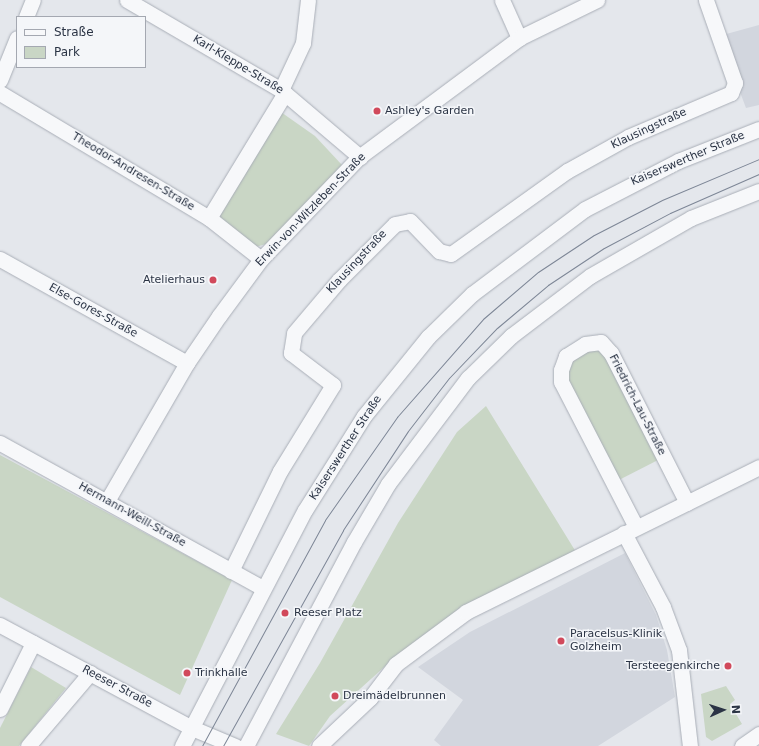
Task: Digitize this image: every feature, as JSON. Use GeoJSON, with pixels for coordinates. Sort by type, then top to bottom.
{"type":"FeatureCollection","features":[{"type":"Feature","properties":{"kind":"street"},"geometry":{"type":"LineString","coordinates":[[26,16],[33,0]]}},
{"type":"Feature","properties":{"kind":"street","name":"Karl-Kleppe-Straße"},"geometry":{"type":"LineString","coordinates":[[127,0],[283,92],[360,157]]}},
{"type":"Feature","properties":{"kind":"street"},"geometry":{"type":"LineString","coordinates":[[209,218],[283,92],[303,43],[308,0]]}},
{"type":"Feature","properties":{"kind":"street"},"geometry":{"type":"LineString","coordinates":[[502,0],[519,38]]}},
{"type":"Feature","properties":{"kind":"street","name":"Erwin-von-Witzleben-Straße"},"geometry":{"type":"LineString","coordinates":[[107,501],[187,363],[262,259],[360,157],[519,38],[597,0]]}},
{"type":"Feature","properties":{"kind":"street","name":"Klausingstraße"},"geometry":{"type":"LineString","coordinates":[[231,571],[280,471],[333,385],[291,353],[290,342],[299,327],[354,263],[395,224],[410,221],[439,251],[451,254],[567,171],[628,137],[731,93],[735,83],[706,0]]}},
{"type":"Feature","properties":{"kind":"street"},"geometry":{"type":"LineString","coordinates":[[0,80],[16,40]]}},
{"type":"Feature","properties":{"kind":"street","name":"Theodor-Andresen-Straße"},"geometry":{"type":"LineString","coordinates":[[0,93],[209,218],[262,259]]}},
{"type":"Feature","properties":{"kind":"street","name":"Kaiserswerther Straße"},"geometry":{"type":"LineString","coordinates":[[182,746],[306,510],[364,416],[428,337],[472,294],[524,253],[598,201],[678,161],[759,129]]}},
{"type":"Feature","properties":{"kind":"street"},"geometry":{"type":"LineString","coordinates":[[246,746],[385,490],[468,378],[511,336],[590,276],[691,218],[759,191]]}},
{"type":"Feature","properties":{"kind":"street","name":"Else-Gores-Straße"},"geometry":{"type":"LineString","coordinates":[[0,259],[187,363]]}},
{"type":"Feature","properties":{"kind":"street","name":"Friedrich-Lau-Straße"},"geometry":{"type":"LineString","coordinates":[[630,530],[561,382],[561,370],[566,356],[585,344],[601,342],[611,353],[687,502]]}},
{"type":"Feature","properties":{"kind":"street","name":"Hermann-Weill-Straße"},"geometry":{"type":"LineString","coordinates":[[0,443],[264,588]]}},
{"type":"Feature","properties":{"kind":"street"},"geometry":{"type":"LineString","coordinates":[[319,746],[370,698],[396,664],[466,612],[759,467]]}},
{"type":"Feature","properties":{"kind":"street"},"geometry":{"type":"LineString","coordinates":[[630,530],[663,607],[679,650],[690,746]]}},
{"type":"Feature","properties":{"kind":"street","name":"Reeser Straße"},"geometry":{"type":"LineString","coordinates":[[0,625],[192,728],[236,746]]}},
{"type":"Feature","properties":{"kind":"street"},"geometry":{"type":"LineString","coordinates":[[0,709],[33,643]]}},
{"type":"Feature","properties":{"kind":"street"},"geometry":{"type":"LineString","coordinates":[[28,746],[90,673]]}},
{"type":"Feature","properties":{"kind":"street"},"geometry":{"type":"LineString","coordinates":[[742,746],[759,734]]}},
{"type":"Feature","properties":{"kind":"shaded area"},"geometry":{"type":"Polygon","coordinates":[[[759,25],[759,105],[746,108],[719,36],[759,25]]]}},
{"type":"Feature","properties":{"kind":"shaded area","name":"Paracelsus-Klinik Golzheim"},"geometry":{"type":"Polygon","coordinates":[[[625,553],[656,615],[667,650],[675,697],[598,746],[441,746],[434,740],[463,700],[418,667],[470,632],[625,553]]]}},
{"type":"Feature","properties":{"kind":"green space"},"geometry":{"type":"Polygon","coordinates":[[[278,110],[315,136],[342,165],[269,243],[256,247],[214,216],[278,110]]]}},
{"type":"Feature","properties":{"kind":"green space"},"geometry":{"type":"Polygon","coordinates":[[[595,348],[604,352],[660,459],[617,481],[564,382],[567,364],[577,355],[595,348]]]}},
{"type":"Feature","properties":{"kind":"green space"},"geometry":{"type":"Polygon","coordinates":[[[486,406],[576,552],[392,660],[330,716],[309,746],[276,734],[320,663],[398,523],[457,432],[486,406]]]}},
{"type":"Feature","properties":{"kind":"green space"},"geometry":{"type":"Polygon","coordinates":[[[0,455],[232,580],[180,695],[0,597],[0,455]]]}},
{"type":"Feature","properties":{"kind":"green space"},"geometry":{"type":"Polygon","coordinates":[[[31,667],[66,688],[19,746],[0,746],[0,728],[31,667]]]}},
{"type":"Feature","properties":{"kind":"green space"},"geometry":{"type":"Polygon","coordinates":[[[726,686],[735,700],[730,704],[742,724],[712,741],[706,737],[701,694],[726,686]]]}},
{"type":"Feature","properties":{"kind":"tram line"},"geometry":{"type":"LineString","coordinates":[[202,746],[325,520],[397,417],[483,319],[538,272],[594,235],[662,200],[759,159]]}},
{"type":"Feature","properties":{"kind":"tram line"},"geometry":{"type":"LineString","coordinates":[[223,746],[343,530],[408,431],[449,378],[497,328],[548,285],[604,248],[670,213],[759,174]]}},
{"type":"Feature","properties":{"kind":"place","name":"Ashley's Garden"},"geometry":{"type":"Point","coordinates":[377,111]}},
{"type":"Feature","properties":{"kind":"place","name":"Atelierhaus"},"geometry":{"type":"Point","coordinates":[213,280]}},
{"type":"Feature","properties":{"kind":"place","name":"Reeser Platz"},"geometry":{"type":"Point","coordinates":[285,613]}},
{"type":"Feature","properties":{"kind":"place","name":"Paracelsus-Klinik Golzheim"},"geometry":{"type":"Point","coordinates":[561,641]}},
{"type":"Feature","properties":{"kind":"place","name":"Tersteegenkirche"},"geometry":{"type":"Point","coordinates":[728,666]}},
{"type":"Feature","properties":{"kind":"place","name":"Trinkhalle"},"geometry":{"type":"Point","coordinates":[187,673]}},
{"type":"Feature","properties":{"kind":"place","name":"Dreimädelbrunnen"},"geometry":{"type":"Point","coordinates":[335,696]}}]}
